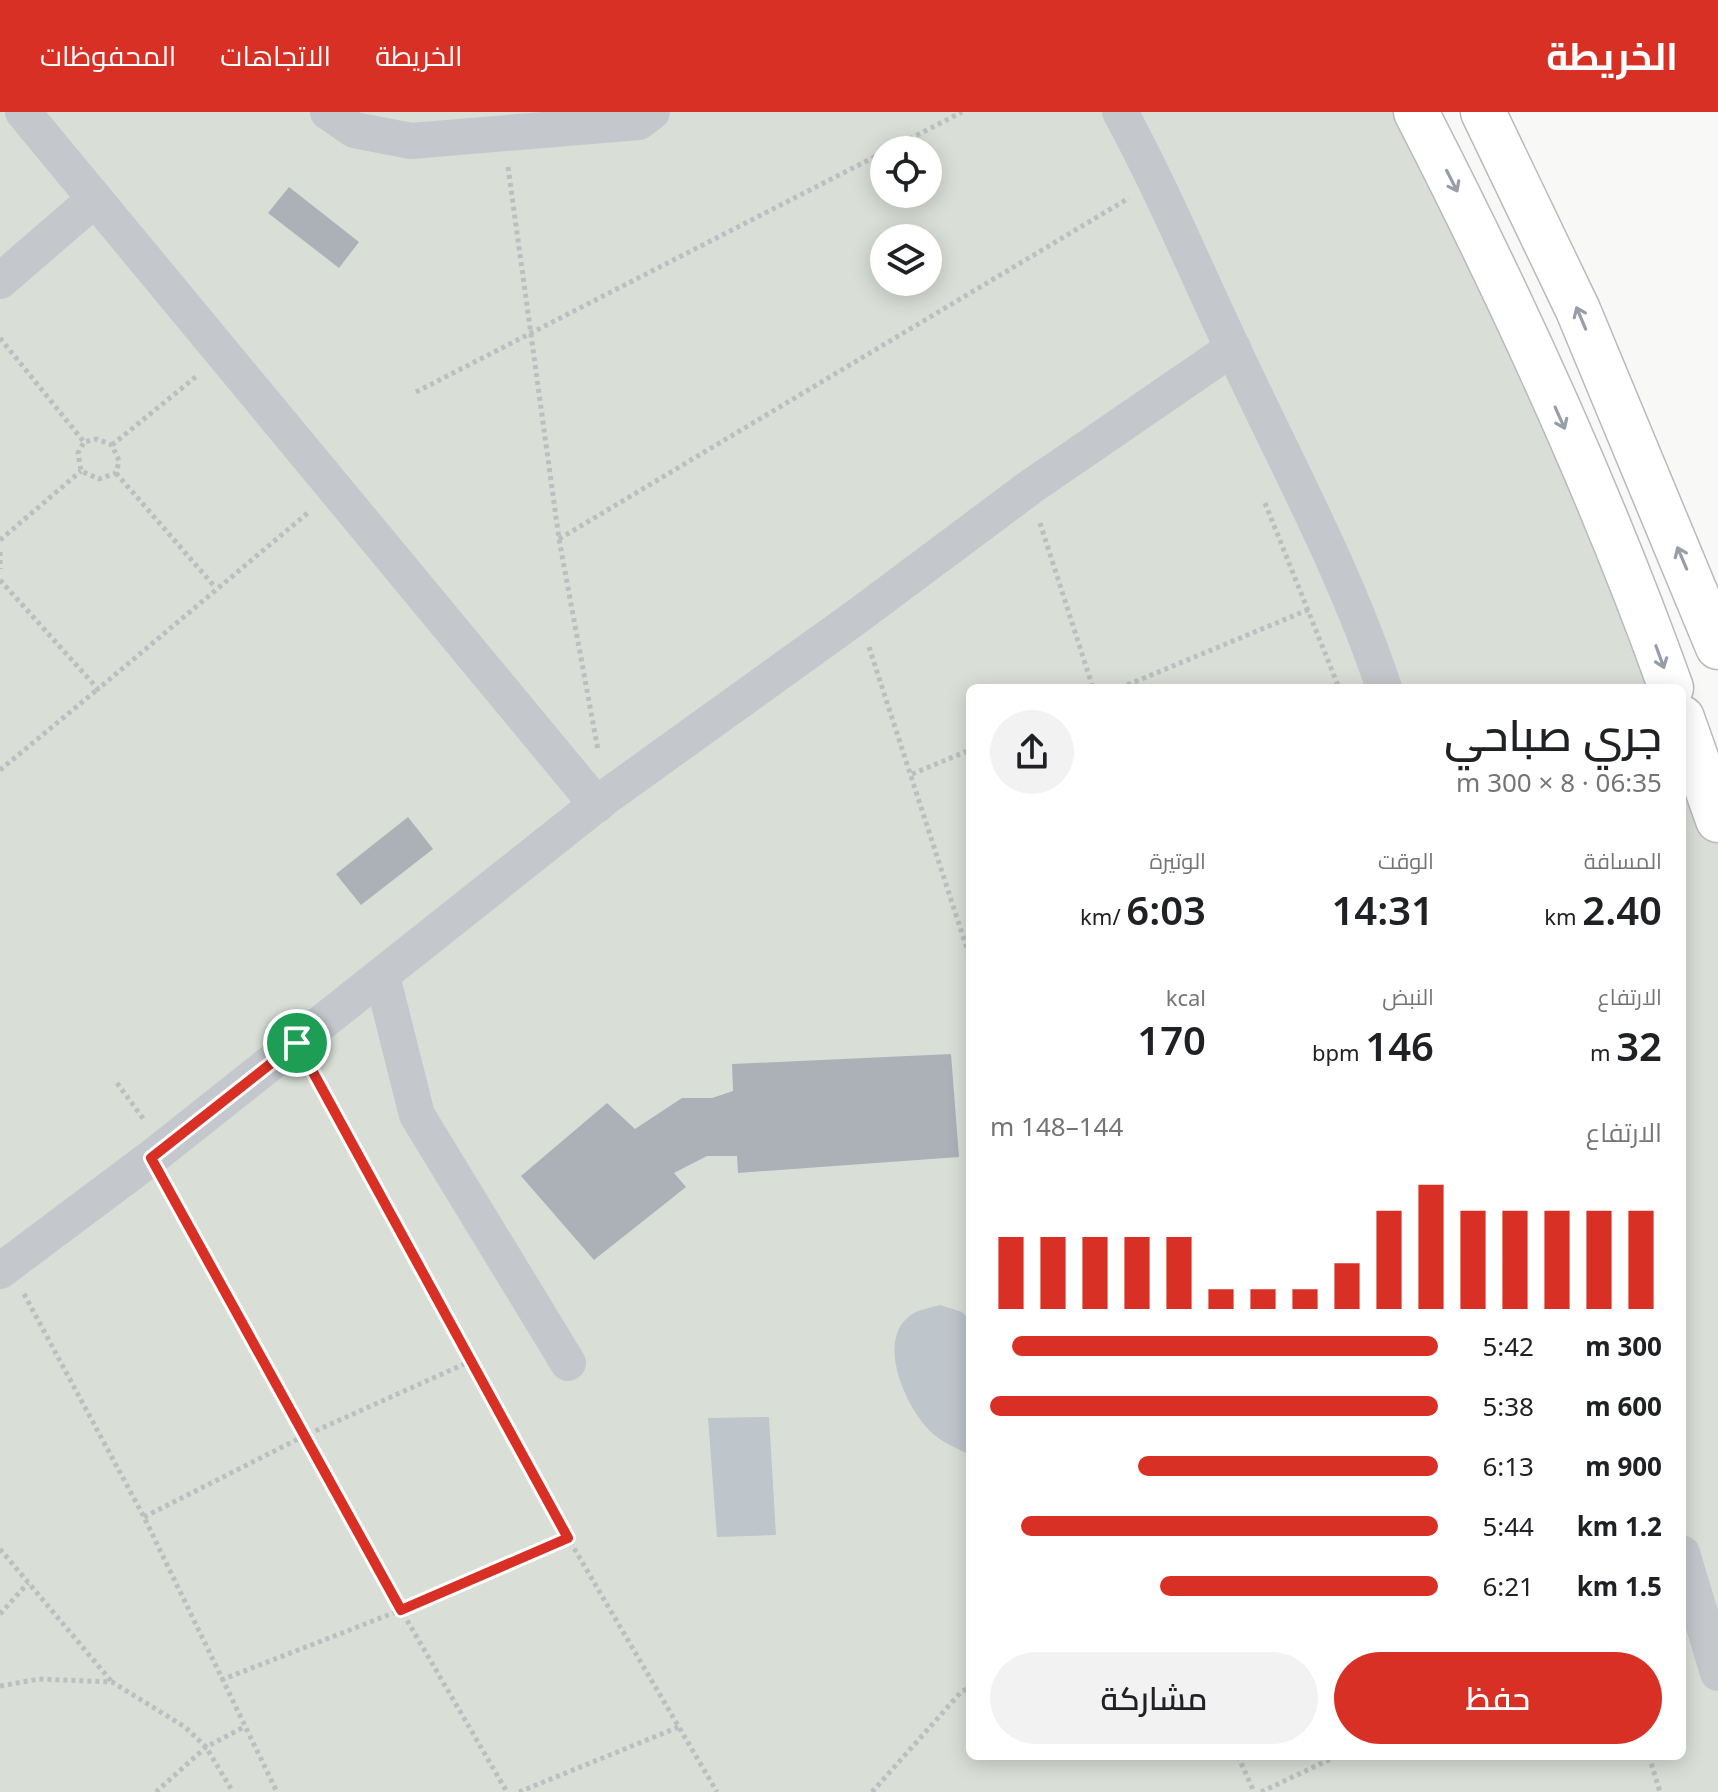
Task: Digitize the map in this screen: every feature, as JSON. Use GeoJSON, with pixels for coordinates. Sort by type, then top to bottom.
{"type":"FeatureCollection","features":[{"type":"Feature","properties":{"kind":"main road"},"geometry":{"type":"LineString","coordinates":[[1416,112],[1489,256],[1640,602],[1670,684]]}},
{"type":"Feature","properties":{"kind":"main road"},"geometry":{"type":"LineString","coordinates":[[1483,112],[1578,310],[1718,647]]}},
{"type":"Feature","properties":{"kind":"main road"},"geometry":{"type":"LineString","coordinates":[[1686,729],[1718,820]]}},
{"type":"Feature","properties":{"kind":"lane"},"geometry":{"type":"LineString","coordinates":[[23,112],[336,490],[602,801]]}},
{"type":"Feature","properties":{"kind":"lane"},"geometry":{"type":"LineString","coordinates":[[328,112],[354,130],[411,141],[639,122],[652,112]]}},
{"type":"Feature","properties":{"kind":"lane"},"geometry":{"type":"LineString","coordinates":[[1120,112],[1157,181],[1233,348],[1323,533],[1382,684]]}},
{"type":"Feature","properties":{"kind":"lane"},"geometry":{"type":"LineString","coordinates":[[0,281],[95,199]]}},
{"type":"Feature","properties":{"kind":"lane"},"geometry":{"type":"LineString","coordinates":[[4,1268],[158,1153],[602,801],[1029,488],[1233,348]]}},
{"type":"Feature","properties":{"kind":"lane"},"geometry":{"type":"LineString","coordinates":[[382,976],[417,1115],[568,1363]]}},
{"type":"Feature","properties":{"kind":"lane"},"geometry":{"type":"LineString","coordinates":[[1686,1566],[1718,1673]]}},
{"type":"Feature","properties":{"kind":"path"},"geometry":{"type":"LineString","coordinates":[[915,136],[962,112]]}},
{"type":"Feature","properties":{"kind":"path"},"geometry":{"type":"LineString","coordinates":[[504,134],[559,539],[602,801]]}},
{"type":"Feature","properties":{"kind":"path"},"geometry":{"type":"LineString","coordinates":[[416,392],[870,159]]}},
{"type":"Feature","properties":{"kind":"path"},"geometry":{"type":"LineString","coordinates":[[559,539],[1157,181]]}},
{"type":"Feature","properties":{"kind":"path"},"geometry":{"type":"LineString","coordinates":[[0,338],[84,442]]}},
{"type":"Feature","properties":{"kind":"path"},"geometry":{"type":"LineString","coordinates":[[112,445],[224,354]]}},
{"type":"Feature","properties":{"kind":"path"},"geometry":{"type":"LineString","coordinates":[[81,471],[78,453],[84,442],[97,439],[112,445],[119,461],[116,473]]}},
{"type":"Feature","properties":{"kind":"path"},"geometry":{"type":"LineString","coordinates":[[81,471],[99,479],[116,473]]}},
{"type":"Feature","properties":{"kind":"path"},"geometry":{"type":"LineString","coordinates":[[0,540],[81,471]]}},
{"type":"Feature","properties":{"kind":"path"},"geometry":{"type":"LineString","coordinates":[[116,473],[215,587]]}},
{"type":"Feature","properties":{"kind":"path"},"geometry":{"type":"LineString","coordinates":[[1029,488],[1092,684]]}},
{"type":"Feature","properties":{"kind":"path"},"geometry":{"type":"LineString","coordinates":[[0,770],[215,587],[336,490]]}},
{"type":"Feature","properties":{"kind":"path"},"geometry":{"type":"LineString","coordinates":[[1262,494],[1338,684]]}},
{"type":"Feature","properties":{"kind":"path"},"geometry":{"type":"LineString","coordinates":[[0,552],[0,569]]}},
{"type":"Feature","properties":{"kind":"path"},"geometry":{"type":"LineString","coordinates":[[0,580],[98,689]]}},
{"type":"Feature","properties":{"kind":"path"},"geometry":{"type":"LineString","coordinates":[[1130,684],[1310,609]]}},
{"type":"Feature","properties":{"kind":"path"},"geometry":{"type":"LineString","coordinates":[[859,615],[966,945]]}},
{"type":"Feature","properties":{"kind":"path"},"geometry":{"type":"LineString","coordinates":[[911,774],[966,752]]}},
{"type":"Feature","properties":{"kind":"path"},"geometry":{"type":"LineString","coordinates":[[961,929],[966,927]]}},
{"type":"Feature","properties":{"kind":"path"},"geometry":{"type":"LineString","coordinates":[[297,1043],[568,1538],[717,1792]]}},
{"type":"Feature","properties":{"kind":"path"},"geometry":{"type":"LineString","coordinates":[[117,1083],[158,1153],[304,1436],[507,1792]]}},
{"type":"Feature","properties":{"kind":"path"},"geometry":{"type":"LineString","coordinates":[[4,1268],[144,1517],[277,1792]]}},
{"type":"Feature","properties":{"kind":"path"},"geometry":{"type":"LineString","coordinates":[[144,1517],[304,1436],[471,1361]]}},
{"type":"Feature","properties":{"kind":"path"},"geometry":{"type":"LineString","coordinates":[[221,1680],[401,1610],[568,1538]]}},
{"type":"Feature","properties":{"kind":"path"},"geometry":{"type":"LineString","coordinates":[[0,1549],[112,1682],[185,1727],[206,1747],[230,1781],[233,1792]]}},
{"type":"Feature","properties":{"kind":"path"},"geometry":{"type":"LineString","coordinates":[[0,1614],[28,1583]]}},
{"type":"Feature","properties":{"kind":"path"},"geometry":{"type":"LineString","coordinates":[[0,1686],[39,1679],[112,1682]]}},
{"type":"Feature","properties":{"kind":"path"},"geometry":{"type":"LineString","coordinates":[[872,1792],[966,1690]]}},
{"type":"Feature","properties":{"kind":"path"},"geometry":{"type":"LineString","coordinates":[[519,1792],[681,1726]]}},
{"type":"Feature","properties":{"kind":"path"},"geometry":{"type":"LineString","coordinates":[[156,1792],[206,1747],[244,1727]]}},
{"type":"Feature","properties":{"kind":"path"},"geometry":{"type":"LineString","coordinates":[[1240,1760],[1254,1792]]}},
{"type":"Feature","properties":{"kind":"path"},"geometry":{"type":"LineString","coordinates":[[1261,1792],[1329,1760]]}},
{"type":"Feature","properties":{"kind":"path"},"geometry":{"type":"LineString","coordinates":[[1650,1760],[1660,1792]]}},
{"type":"Feature","properties":{"kind":"shaded area"},"geometry":{"type":"Polygon","coordinates":[[[0,112],[1400,112],[1668,684],[966,684],[966,1760],[1686,1760],[1686,734],[1718,826],[1718,1792],[0,1792],[0,112]]]}},
{"type":"Feature","properties":{"kind":"shaded area"},"geometry":{"type":"Polygon","coordinates":[[[940,1305],[966,1316],[966,1453],[941,1440],[926,1426],[905,1394],[898,1375],[896,1338],[903,1323],[916,1312],[940,1305]]]}},
{"type":"Feature","properties":{"kind":"shaded area"},"geometry":{"type":"Polygon","coordinates":[[[769,1417],[776,1535],[717,1537],[708,1418],[769,1417]]]}},
{"type":"Feature","properties":{"kind":"building"},"geometry":{"type":"Polygon","coordinates":[[[289,187],[359,242],[339,268],[268,213],[289,187]]]}},
{"type":"Feature","properties":{"kind":"building"},"geometry":{"type":"Polygon","coordinates":[[[408,817],[433,849],[361,905],[336,874],[408,817]]]}},
{"type":"Feature","properties":{"kind":"building"},"geometry":{"type":"Polygon","coordinates":[[[951,1054],[959,1157],[738,1173],[737,1156],[707,1156],[674,1173],[686,1187],[594,1260],[521,1176],[607,1103],[635,1129],[682,1098],[712,1098],[733,1091],[732,1064],[951,1054]]]}},
{"type":"Feature","properties":{"kind":"route"},"geometry":{"type":"LineString","coordinates":[[297,1043],[568,1538],[401,1610],[151,1158],[297,1043]]}}]}
